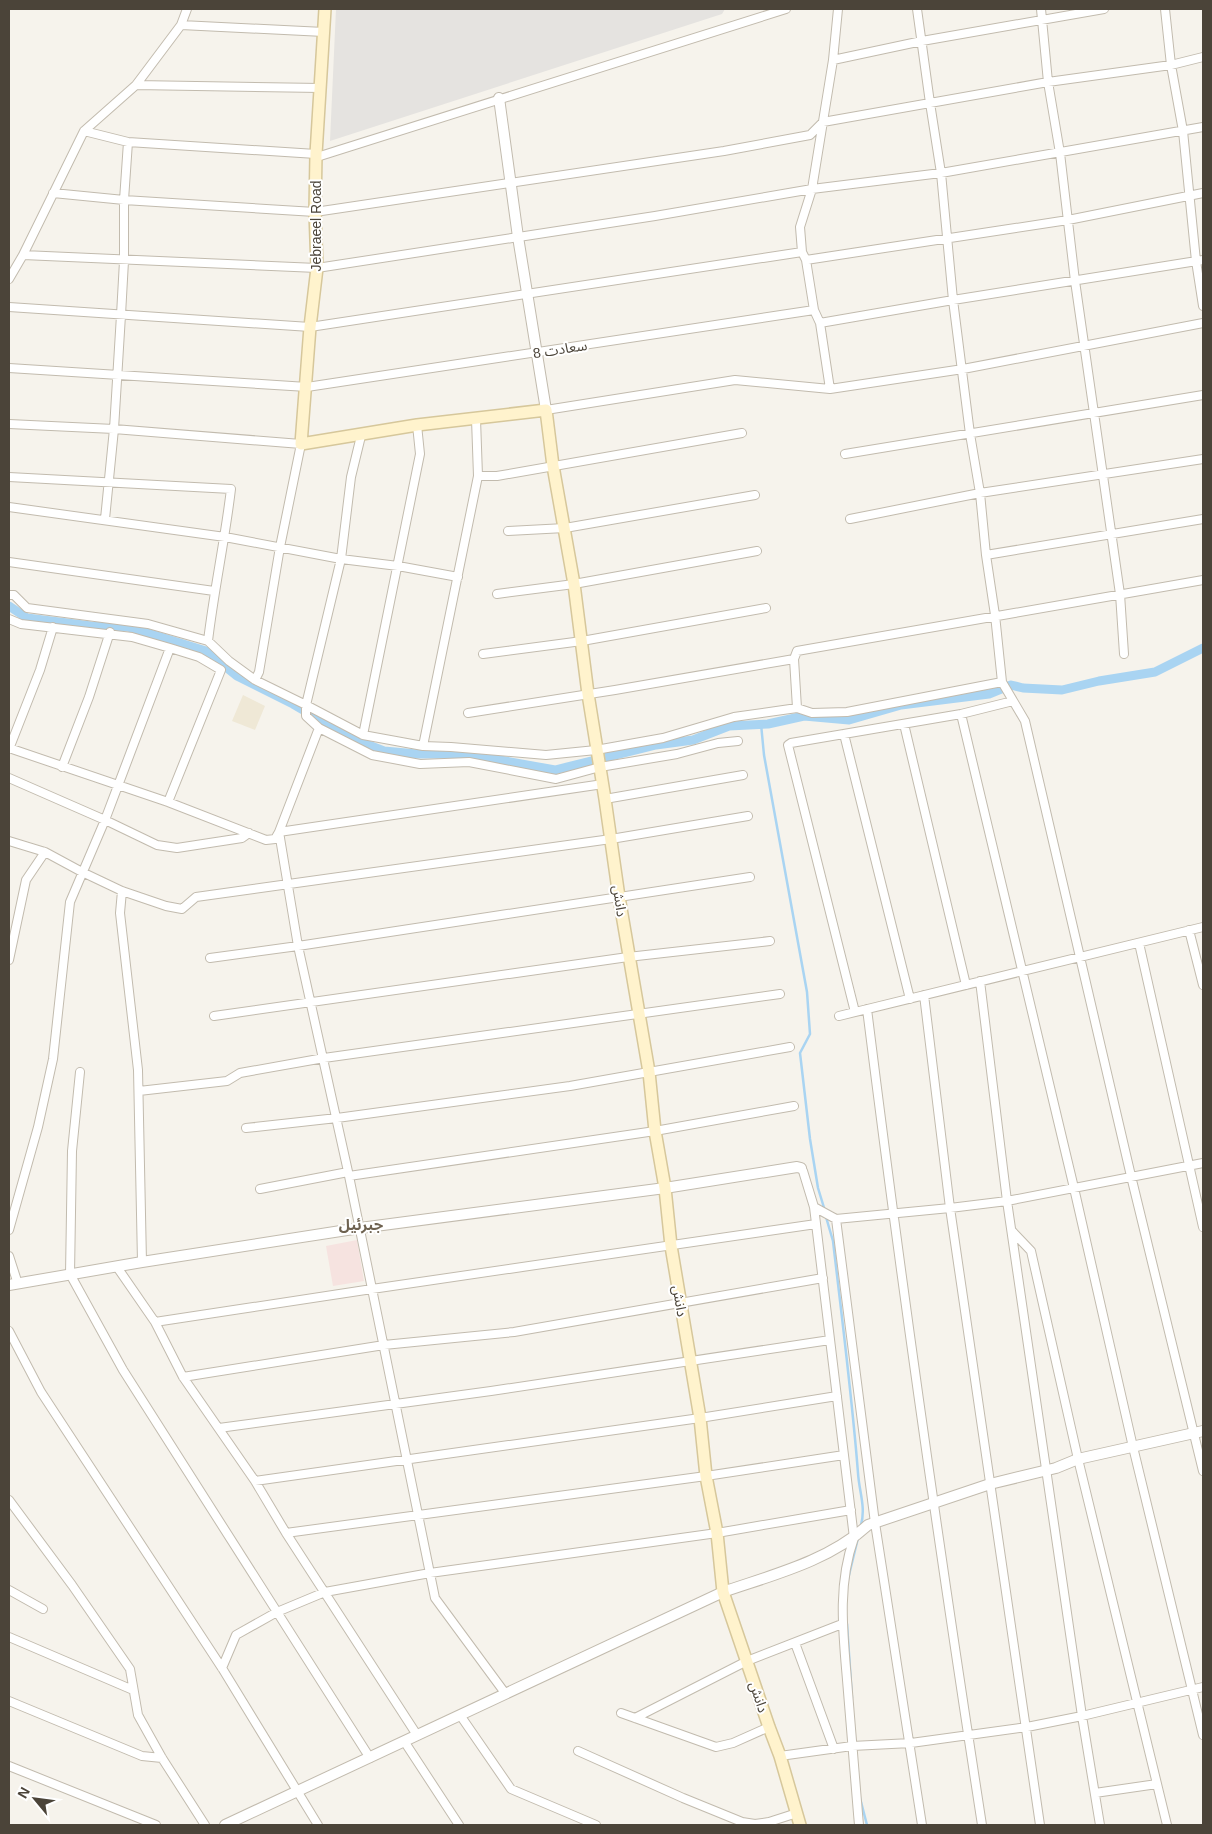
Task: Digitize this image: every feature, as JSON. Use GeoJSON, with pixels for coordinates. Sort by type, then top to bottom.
{"type":"FeatureCollection","features":[{"type":"Feature","properties":{"kind":"main road","name":"Jebraeel Road"},"geometry":{"type":"LineString","coordinates":[[301,444],[307,387],[310,327],[317,268],[315,212],[316,155],[325,9]]}},
{"type":"Feature","properties":{"kind":"main road"},"geometry":{"type":"LineString","coordinates":[[301,444],[360,436],[418,425],[476,420],[546,410]]}},
{"type":"Feature","properties":{"kind":"main road","name":"دانش"},"geometry":{"type":"LineString","coordinates":[[546,410],[553,466],[574,584],[596,750],[603,784],[628,957],[649,1072],[671,1246],[700,1418],[706,1476],[717,1533],[723,1592],[780,1756],[800,1825]]}},
{"type":"Feature","properties":{"kind":"street"},"geometry":{"type":"LineString","coordinates":[[9,279],[23,255],[84,131],[136,84],[182,25],[187,9]]}},
{"type":"Feature","properties":{"kind":"street"},"geometry":{"type":"LineString","coordinates":[[84,131],[128,142],[316,155],[786,9]]}},
{"type":"Feature","properties":{"kind":"street"},"geometry":{"type":"LineString","coordinates":[[830,389],[820,324],[814,310],[806,260],[802,252],[800,227],[812,189],[833,60],[838,9]]}},
{"type":"Feature","properties":{"kind":"street"},"geometry":{"type":"LineString","coordinates":[[917,9],[941,173],[953,300],[970,434],[980,494],[1002,682],[1025,721],[1131,1176],[1199,1432],[1203,1471]]}},
{"type":"Feature","properties":{"kind":"street"},"geometry":{"type":"LineString","coordinates":[[1041,9],[1048,82],[1060,152],[1093,414],[1120,594],[1124,654]]}},
{"type":"Feature","properties":{"kind":"street"},"geometry":{"type":"LineString","coordinates":[[833,60],[922,41],[1104,9]]}},
{"type":"Feature","properties":{"kind":"street"},"geometry":{"type":"LineString","coordinates":[[1165,9],[1171,65],[1183,131],[1189,195],[1200,260],[1203,306]]}},
{"type":"Feature","properties":{"kind":"street"},"geometry":{"type":"LineString","coordinates":[[182,25],[324,32]]}},
{"type":"Feature","properties":{"kind":"street"},"geometry":{"type":"LineString","coordinates":[[53,194],[315,212],[724,151],[810,134],[823,122],[1048,82],[1171,65],[1203,57]]}},
{"type":"Feature","properties":{"kind":"street"},"geometry":{"type":"LineString","coordinates":[[136,84],[321,88]]}},
{"type":"Feature","properties":{"kind":"street"},"geometry":{"type":"LineString","coordinates":[[499,98],[526,294],[546,410],[735,380],[830,389],[963,368],[1203,324]]}},
{"type":"Feature","properties":{"kind":"street"},"geometry":{"type":"LineString","coordinates":[[23,255],[124,261],[317,268],[812,189],[941,173],[1203,127]]}},
{"type":"Feature","properties":{"kind":"street"},"geometry":{"type":"LineString","coordinates":[[105,520],[114,430],[121,315],[124,261],[124,200],[128,142]]}},
{"type":"Feature","properties":{"kind":"street"},"geometry":{"type":"LineString","coordinates":[[806,260],[1068,220],[1203,193]]}},
{"type":"Feature","properties":{"kind":"street"},"geometry":{"type":"LineString","coordinates":[[9,308],[310,327],[802,252]]}},
{"type":"Feature","properties":{"kind":"street"},"geometry":{"type":"LineString","coordinates":[[820,324],[953,300],[1200,260]]}},
{"type":"Feature","properties":{"kind":"street","name":"سعادت 8"},"geometry":{"type":"LineString","coordinates":[[9,368],[307,387],[814,310]]}},
{"type":"Feature","properties":{"kind":"street"},"geometry":{"type":"LineString","coordinates":[[845,454],[1203,395]]}},
{"type":"Feature","properties":{"kind":"street"},"geometry":{"type":"LineString","coordinates":[[423,746],[478,476],[476,420]]}},
{"type":"Feature","properties":{"kind":"street"},"geometry":{"type":"LineString","coordinates":[[9,424],[301,444],[280,547],[259,672],[254,680]]}},
{"type":"Feature","properties":{"kind":"street"},"geometry":{"type":"LineString","coordinates":[[363,735],[420,454],[418,425]]}},
{"type":"Feature","properties":{"kind":"street"},"geometry":{"type":"LineString","coordinates":[[478,476],[497,476],[742,433]]}},
{"type":"Feature","properties":{"kind":"street"},"geometry":{"type":"LineString","coordinates":[[360,436],[351,477],[341,559],[306,705],[306,716],[319,728],[372,755],[420,764],[469,762],[556,779],[600,767],[677,754],[718,743],[738,741]]}},
{"type":"Feature","properties":{"kind":"street"},"geometry":{"type":"LineString","coordinates":[[850,519],[980,494],[1203,459]]}},
{"type":"Feature","properties":{"kind":"street"},"geometry":{"type":"LineString","coordinates":[[9,477],[232,488],[225,538],[214,591],[208,641]]}},
{"type":"Feature","properties":{"kind":"street"},"geometry":{"type":"LineString","coordinates":[[508,531],[565,528],[755,495]]}},
{"type":"Feature","properties":{"kind":"street"},"geometry":{"type":"LineString","coordinates":[[9,507],[225,538],[341,559],[398,566],[458,577]]}},
{"type":"Feature","properties":{"kind":"street"},"geometry":{"type":"LineString","coordinates":[[986,555],[1203,519]]}},
{"type":"Feature","properties":{"kind":"street"},"geometry":{"type":"LineString","coordinates":[[497,594],[574,584],[757,551]]}},
{"type":"Feature","properties":{"kind":"street"},"geometry":{"type":"LineString","coordinates":[[9,562],[214,591]]}},
{"type":"Feature","properties":{"kind":"street"},"geometry":{"type":"LineString","coordinates":[[797,708],[794,659],[797,651],[1203,580]]}},
{"type":"Feature","properties":{"kind":"street"},"geometry":{"type":"LineString","coordinates":[[9,595],[14,595],[27,608],[148,624],[208,641],[229,661],[254,680],[363,735],[423,746],[546,755],[596,750],[663,738],[734,717],[797,708],[812,713],[847,712],[1002,682]]}},
{"type":"Feature","properties":{"kind":"street"},"geometry":{"type":"LineString","coordinates":[[483,654],[582,641],[766,608]]}},
{"type":"Feature","properties":{"kind":"street"},"geometry":{"type":"LineString","coordinates":[[9,619],[21,624],[132,637],[199,657],[221,670],[168,802]]}},
{"type":"Feature","properties":{"kind":"street"},"geometry":{"type":"LineString","coordinates":[[53,627],[40,670],[9,748],[168,802],[266,840],[275,839],[279,832],[319,728]]}},
{"type":"Feature","properties":{"kind":"street"},"geometry":{"type":"LineString","coordinates":[[62,767],[90,697],[109,634]]}},
{"type":"Feature","properties":{"kind":"street"},"geometry":{"type":"LineString","coordinates":[[9,1230],[38,1127],[53,1060],[70,902],[105,820],[170,648]]}},
{"type":"Feature","properties":{"kind":"street"},"geometry":{"type":"LineString","coordinates":[[468,713],[794,659]]}},
{"type":"Feature","properties":{"kind":"street"},"geometry":{"type":"LineString","coordinates":[[855,1012],[788,748],[791,743],[961,714],[1012,701]]}},
{"type":"Feature","properties":{"kind":"street"},"geometry":{"type":"LineString","coordinates":[[961,714],[1074,1188],[1133,1447],[1203,1735]]}},
{"type":"Feature","properties":{"kind":"street"},"geometry":{"type":"LineString","coordinates":[[904,724],[966,985]]}},
{"type":"Feature","properties":{"kind":"street"},"geometry":{"type":"LineString","coordinates":[[844,734],[910,999]]}},
{"type":"Feature","properties":{"kind":"street"},"geometry":{"type":"LineString","coordinates":[[605,798],[743,775]]}},
{"type":"Feature","properties":{"kind":"street"},"geometry":{"type":"LineString","coordinates":[[9,778],[105,820],[156,845],[177,848],[242,838],[249,833]]}},
{"type":"Feature","properties":{"kind":"street"},"geometry":{"type":"LineString","coordinates":[[279,832],[603,784]]}},
{"type":"Feature","properties":{"kind":"street"},"geometry":{"type":"LineString","coordinates":[[9,841],[45,852],[122,891],[166,906],[182,909],[196,897],[611,839],[748,816]]}},
{"type":"Feature","properties":{"kind":"street"},"geometry":{"type":"LineString","coordinates":[[279,832],[298,946],[337,1118],[436,1598],[505,1693]]}},
{"type":"Feature","properties":{"kind":"street"},"geometry":{"type":"LineString","coordinates":[[9,960],[26,880],[45,852]]}},
{"type":"Feature","properties":{"kind":"street"},"geometry":{"type":"LineString","coordinates":[[210,958],[750,877]]}},
{"type":"Feature","properties":{"kind":"street"},"geometry":{"type":"LineString","coordinates":[[122,891],[120,913],[139,1091],[142,1262]]}},
{"type":"Feature","properties":{"kind":"street"},"geometry":{"type":"LineString","coordinates":[[839,1016],[1203,927]]}},
{"type":"Feature","properties":{"kind":"street"},"geometry":{"type":"LineString","coordinates":[[1189,930],[1203,985]]}},
{"type":"Feature","properties":{"kind":"street"},"geometry":{"type":"LineString","coordinates":[[214,1016],[628,957],[770,941]]}},
{"type":"Feature","properties":{"kind":"street"},"geometry":{"type":"LineString","coordinates":[[1139,942],[1203,1227]]}},
{"type":"Feature","properties":{"kind":"street"},"geometry":{"type":"LineString","coordinates":[[980,981],[1007,1201],[1082,1716],[1100,1825]]}},
{"type":"Feature","properties":{"kind":"street"},"geometry":{"type":"LineString","coordinates":[[139,1091],[226,1081],[240,1073],[324,1058],[780,994]]}},
{"type":"Feature","properties":{"kind":"street"},"geometry":{"type":"LineString","coordinates":[[924,995],[950,1208],[1040,1825]]}},
{"type":"Feature","properties":{"kind":"street"},"geometry":{"type":"LineString","coordinates":[[867,1009],[892,1213],[933,1503],[982,1825]]}},
{"type":"Feature","properties":{"kind":"street"},"geometry":{"type":"LineString","coordinates":[[246,1128],[337,1118],[570,1086],[790,1047]]}},
{"type":"Feature","properties":{"kind":"street"},"geometry":{"type":"LineString","coordinates":[[80,1072],[72,1151],[70,1274],[123,1370],[370,1758]]}},
{"type":"Feature","properties":{"kind":"street"},"geometry":{"type":"LineString","coordinates":[[260,1189],[348,1174],[655,1131],[794,1106]]}},
{"type":"Feature","properties":{"kind":"street"},"geometry":{"type":"LineString","coordinates":[[814,1207],[836,1219],[950,1208],[1007,1201],[1203,1163]]}},
{"type":"Feature","properties":{"kind":"street"},"geometry":{"type":"LineString","coordinates":[[9,1256],[13,1284],[360,1228],[665,1188],[797,1167],[801,1168],[814,1207],[854,1538],[847,1557],[842,1587],[842,1624],[859,1825]]}},
{"type":"Feature","properties":{"kind":"street"},"geometry":{"type":"LineString","coordinates":[[836,1219],[872,1524],[911,1743],[922,1825]]}},
{"type":"Feature","properties":{"kind":"street"},"geometry":{"type":"LineString","coordinates":[[156,1322],[816,1224]]}},
{"type":"Feature","properties":{"kind":"street"},"geometry":{"type":"LineString","coordinates":[[1012,1230],[1031,1251],[1078,1459],[1167,1825]]}},
{"type":"Feature","properties":{"kind":"street"},"geometry":{"type":"LineString","coordinates":[[117,1267],[156,1322],[183,1377],[255,1481],[286,1533],[417,1735]]}},
{"type":"Feature","properties":{"kind":"street"},"geometry":{"type":"LineString","coordinates":[[183,1377],[384,1346],[514,1332],[823,1278]]}},
{"type":"Feature","properties":{"kind":"street"},"geometry":{"type":"LineString","coordinates":[[9,1331],[41,1392],[222,1668],[318,1825]]}},
{"type":"Feature","properties":{"kind":"street"},"geometry":{"type":"LineString","coordinates":[[219,1428],[830,1340]]}},
{"type":"Feature","properties":{"kind":"street"},"geometry":{"type":"LineString","coordinates":[[255,1481],[700,1418],[837,1396]]}},
{"type":"Feature","properties":{"kind":"street"},"geometry":{"type":"LineString","coordinates":[[225,1825],[723,1592],[802,1565],[854,1538],[872,1524],[990,1484],[1078,1459],[1199,1432]]}},
{"type":"Feature","properties":{"kind":"street"},"geometry":{"type":"LineString","coordinates":[[286,1533],[706,1476],[844,1455]]}},
{"type":"Feature","properties":{"kind":"street"},"geometry":{"type":"LineString","coordinates":[[9,1500],[72,1585],[130,1669],[138,1715],[162,1758],[205,1825]]}},
{"type":"Feature","properties":{"kind":"street"},"geometry":{"type":"LineString","coordinates":[[222,1668],[236,1635],[277,1612],[324,1592],[430,1573],[717,1533],[851,1510]]}},
{"type":"Feature","properties":{"kind":"street"},"geometry":{"type":"LineString","coordinates":[[9,1590],[44,1609]]}},
{"type":"Feature","properties":{"kind":"street"},"geometry":{"type":"LineString","coordinates":[[635,1718],[747,1661],[842,1624]]}},
{"type":"Feature","properties":{"kind":"street"},"geometry":{"type":"LineString","coordinates":[[9,1637],[133,1690]]}},
{"type":"Feature","properties":{"kind":"street"},"geometry":{"type":"LineString","coordinates":[[795,1643],[834,1749]]}},
{"type":"Feature","properties":{"kind":"street"},"geometry":{"type":"LineString","coordinates":[[780,1756],[852,1746],[911,1743],[1027,1727],[1203,1687]]}},
{"type":"Feature","properties":{"kind":"street"},"geometry":{"type":"LineString","coordinates":[[9,1701],[142,1756],[162,1758]]}},
{"type":"Feature","properties":{"kind":"street"},"geometry":{"type":"LineString","coordinates":[[621,1713],[716,1748],[733,1743],[769,1727]]}},
{"type":"Feature","properties":{"kind":"street"},"geometry":{"type":"LineString","coordinates":[[460,1714],[511,1789],[596,1825]]}},
{"type":"Feature","properties":{"kind":"street"},"geometry":{"type":"LineString","coordinates":[[404,1741],[459,1825]]}},
{"type":"Feature","properties":{"kind":"street"},"geometry":{"type":"LineString","coordinates":[[578,1752],[742,1822],[755,1824],[769,1822],[797,1813]]}},
{"type":"Feature","properties":{"kind":"street"},"geometry":{"type":"LineString","coordinates":[[9,1766],[156,1825]]}},
{"type":"Feature","properties":{"kind":"street"},"geometry":{"type":"LineString","coordinates":[[1095,1793],[1157,1784]]}},
{"type":"Feature","properties":{"kind":"shaded area"},"geometry":{"type":"Polygon","coordinates":[[[336,9],[725,9],[722,14],[330,141],[336,9]]]}},
{"type":"Feature","properties":{"kind":"shaded area"},"geometry":{"type":"Polygon","coordinates":[[[243,695],[265,706],[255,730],[232,721],[243,695]]]}},
{"type":"Feature","properties":{"kind":"shaded area"},"geometry":{"type":"Polygon","coordinates":[[[357,1240],[364,1281],[333,1286],[326,1246],[357,1240]]]}},
{"type":"Feature","properties":{"kind":"waterway"},"geometry":{"type":"LineString","coordinates":[[9,606],[27,618],[91,626],[128,627],[206,651],[237,676],[293,704],[353,739],[384,751],[417,754],[467,754],[555,770],[656,745],[693,740],[729,726],[768,724],[804,716],[849,720],[901,705],[989,694],[1011,685],[1023,688],[1062,690],[1099,681],[1155,672],[1203,648]]}},
{"type":"Feature","properties":{"kind":"waterway"},"geometry":{"type":"LineString","coordinates":[[761,724],[764,755],[807,992],[810,1034],[800,1053],[810,1139],[818,1188],[825,1211]]}},
{"type":"Feature","properties":{"kind":"waterway"},"geometry":{"type":"LineString","coordinates":[[826,1217],[833,1241],[847,1357],[863,1505],[861,1525]]}},
{"type":"Feature","properties":{"kind":"waterway"},"geometry":{"type":"LineString","coordinates":[[848,1579],[858,1538]]}},
{"type":"Feature","properties":{"kind":"waterway"},"geometry":{"type":"LineString","coordinates":[[847,1624],[852,1698]]}},
{"type":"Feature","properties":{"kind":"waterway"},"geometry":{"type":"LineString","coordinates":[[860,1798],[867,1825]]}},
{"type":"Feature","properties":{"kind":"district","name":"جبرئیل"},"geometry":{"type":"Point","coordinates":[361,1225]}}]}
